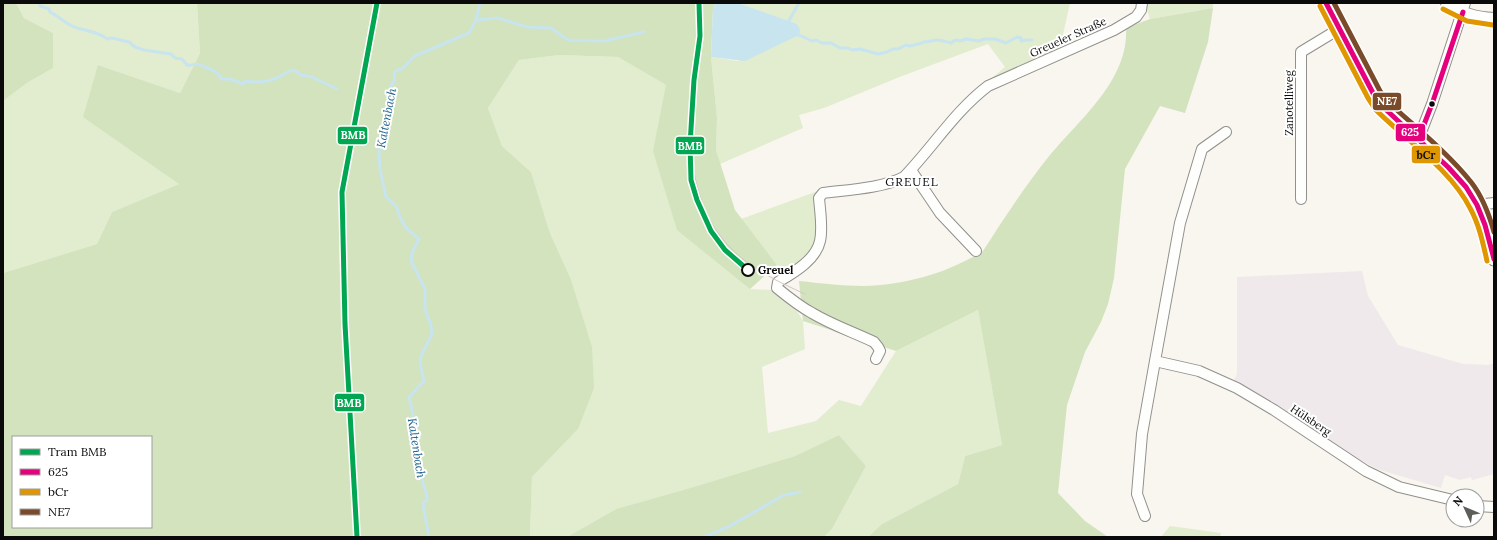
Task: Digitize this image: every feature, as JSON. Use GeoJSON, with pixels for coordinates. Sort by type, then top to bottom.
{"type":"FeatureCollection","features":[{"type":"Feature","properties":{"kind":"street","name":"Greueler Straße"},"geometry":{"type":"LineString","coordinates":[[911,170],[943,130],[974,97],[988,86],[1133,20],[1140,13],[1142,3]]}},
{"type":"Feature","properties":{"kind":"street"},"geometry":{"type":"LineString","coordinates":[[1326,3],[1374,95],[1382,106],[1457,176],[1477,204],[1485,225],[1494,259]]}},
{"type":"Feature","properties":{"kind":"street"},"geometry":{"type":"LineString","coordinates":[[1446,3],[1464,7],[1478,18],[1494,18]]}},
{"type":"Feature","properties":{"kind":"street"},"geometry":{"type":"LineString","coordinates":[[1418,140],[1432,104],[1464,7]]}},
{"type":"Feature","properties":{"kind":"street","name":"Zanotelliweg"},"geometry":{"type":"LineString","coordinates":[[1301,199],[1301,52],[1339,29]]}},
{"type":"Feature","properties":{"kind":"street"},"geometry":{"type":"LineString","coordinates":[[1145,516],[1137,494],[1142,434],[1180,223],[1202,149],[1226,132]]}},
{"type":"Feature","properties":{"kind":"street"},"geometry":{"type":"LineString","coordinates":[[876,359],[880,350],[874,342],[835,326],[812,313],[777,288],[777,284],[802,266],[812,256],[820,242],[819,198],[823,194],[897,181],[911,170],[940,213],[976,251]]}},
{"type":"Feature","properties":{"kind":"street"},"geometry":{"type":"LineString","coordinates":[[1477,204],[1494,203]]}},
{"type":"Feature","properties":{"kind":"street","name":"Hülsberg"},"geometry":{"type":"LineString","coordinates":[[1155,361],[1199,371],[1237,388],[1274,410],[1366,471],[1399,487],[1445,498]]}},
{"type":"Feature","properties":{"kind":"shaded area"},"geometry":{"type":"Polygon","coordinates":[[[1362,271],[1368,296],[1398,345],[1463,364],[1488,365],[1494,363],[1494,474],[1472,480],[1471,477],[1460,480],[1445,475],[1441,488],[1377,469],[1341,449],[1233,382],[1237,374],[1237,277],[1362,271]]]}},
{"type":"Feature","properties":{"kind":"green space"},"geometry":{"type":"Polygon","coordinates":[[[3,3],[16,3],[24,18],[53,33],[53,68],[27,83],[3,101],[3,3]]]}},
{"type":"Feature","properties":{"kind":"green space"},"geometry":{"type":"Polygon","coordinates":[[[16,3],[197,3],[200,53],[180,93],[98,65],[179,184],[112,212],[97,244],[3,273],[3,101],[27,83],[53,68],[53,33],[24,18],[16,3]]]}},
{"type":"Feature","properties":{"kind":"green space"},"geometry":{"type":"Polygon","coordinates":[[[197,3],[717,3],[713,7],[711,57],[717,118],[716,150],[735,210],[777,265],[750,289],[677,230],[653,151],[666,85],[618,57],[559,55],[519,60],[488,108],[502,146],[531,172],[550,233],[570,277],[592,347],[594,388],[578,429],[532,477],[530,537],[3,537],[3,273],[97,244],[112,212],[179,184],[83,117],[98,65],[180,93],[200,53],[197,3]]]}},
{"type":"Feature","properties":{"kind":"green space"},"geometry":{"type":"Polygon","coordinates":[[[738,3],[1070,3],[1060,48],[986,83],[1005,67],[988,44],[902,76],[824,108],[799,115],[803,128],[720,164],[716,150],[717,118],[711,57],[738,61],[796,24],[738,3]]]}},
{"type":"Feature","properties":{"kind":"green space"},"geometry":{"type":"Polygon","coordinates":[[[1145,3],[1213,3],[1213,8],[1150,19],[1145,3]]]}},
{"type":"Feature","properties":{"kind":"green space"},"geometry":{"type":"Polygon","coordinates":[[[1213,8],[1208,42],[1185,113],[1160,106],[1125,169],[1114,278],[1108,304],[1101,322],[1085,352],[1067,405],[1058,493],[1085,521],[1108,537],[868,537],[882,524],[958,484],[965,456],[1002,445],[978,310],[896,351],[803,321],[799,281],[855,286],[895,283],[926,276],[955,266],[983,251],[1013,205],[1046,160],[1085,116],[1110,83],[1119,66],[1125,48],[1126,28],[1150,19],[1213,8]]]}},
{"type":"Feature","properties":{"kind":"green space"},"geometry":{"type":"Polygon","coordinates":[[[559,55],[618,57],[666,85],[750,289],[771,290],[797,311],[803,321],[805,349],[762,367],[768,433],[816,421],[839,400],[861,406],[896,351],[978,310],[1002,445],[965,456],[958,484],[882,524],[868,537],[824,537],[832,529],[866,466],[839,435],[795,456],[616,509],[567,537],[530,537],[532,477],[578,429],[570,277],[550,233],[531,172],[502,146],[488,108],[519,60],[559,55]]]}},
{"type":"Feature","properties":{"kind":"green space"},"geometry":{"type":"Polygon","coordinates":[[[818,191],[819,223],[817,239],[810,253],[788,272],[777,265],[741,219],[818,191]]]}},
{"type":"Feature","properties":{"kind":"green space"},"geometry":{"type":"Polygon","coordinates":[[[839,435],[866,466],[832,529],[824,537],[567,537],[616,509],[795,456],[839,435]]]}},
{"type":"Feature","properties":{"kind":"green space"},"geometry":{"type":"Polygon","coordinates":[[[1170,526],[1221,533],[1220,537],[1161,537],[1170,526]]]}},
{"type":"Feature","properties":{"kind":"water"},"geometry":{"type":"Polygon","coordinates":[[[717,3],[738,3],[797,24],[800,30],[799,35],[745,61],[711,57],[713,7],[717,3]]]}},
{"type":"Feature","properties":{"kind":"waterway"},"geometry":{"type":"LineString","coordinates":[[40,3],[40,6],[49,9],[50,12],[76,28],[99,34],[107,39],[112,38],[129,42],[135,47],[144,50],[171,54],[175,58],[182,59],[187,65],[197,64],[218,73],[221,79],[230,79],[243,84],[245,81],[261,82],[277,78],[294,70],[301,75],[312,77],[337,89]]}},
{"type":"Feature","properties":{"kind":"waterway","name":"Kaltenbach"},"geometry":{"type":"LineString","coordinates":[[429,537],[423,505],[423,503],[427,500],[427,496],[419,470],[418,442],[413,429],[413,415],[409,397],[424,381],[420,363],[421,356],[432,334],[431,325],[425,309],[425,289],[411,261],[412,253],[419,239],[406,228],[396,206],[386,197],[380,169],[379,153],[391,85],[395,80],[394,73],[403,68],[415,56],[469,33],[476,20],[480,3]]}},
{"type":"Feature","properties":{"kind":"waterway"},"geometry":{"type":"LineString","coordinates":[[787,24],[799,3]]}},
{"type":"Feature","properties":{"kind":"waterway"},"geometry":{"type":"LineString","coordinates":[[476,20],[498,18],[527,27],[551,28],[568,40],[604,41],[644,32]]}},
{"type":"Feature","properties":{"kind":"waterway"},"geometry":{"type":"LineString","coordinates":[[796,35],[812,41],[816,40],[822,43],[831,43],[840,48],[848,48],[852,50],[860,49],[878,54],[893,49],[898,49],[906,45],[910,46],[935,40],[951,43],[955,40],[961,41],[966,39],[979,41],[984,39],[995,39],[1006,43],[1017,37],[1021,38],[1021,41],[1032,40]]}},
{"type":"Feature","properties":{"kind":"waterway"},"geometry":{"type":"LineString","coordinates":[[704,537],[728,527],[784,495],[800,492]]}},
{"type":"Feature","properties":{"kind":"tram line","name":"BMB"},"geometry":{"type":"LineString","coordinates":[[357,537],[345,324],[342,192],[377,3]]}},
{"type":"Feature","properties":{"kind":"tram line","name":"BMB"},"geometry":{"type":"LineString","coordinates":[[699,3],[700,36],[694,80],[690,145],[691,180],[697,200],[711,231],[725,250],[748,270]]}},
{"type":"Feature","properties":{"kind":"tram line"},"geometry":{"type":"LineString","coordinates":[[692,126],[694,171],[701,200],[710,220],[721,237],[748,263],[765,274],[805,294]]}},
{"type":"Feature","properties":{"kind":"transit line","name":"625"},"geometry":{"type":"LineString","coordinates":[[1326,3],[1374,95],[1382,106],[1448,167],[1466,187],[1477,205],[1485,225],[1494,259]]}},
{"type":"Feature","properties":{"kind":"transit line","name":"NE7"},"geometry":{"type":"LineString","coordinates":[[1334,3],[1380,91],[1387,101],[1441,150],[1471,182],[1479,193],[1485,206],[1494,232]]}},
{"type":"Feature","properties":{"kind":"transit line","name":"bCr"},"geometry":{"type":"LineString","coordinates":[[1320,6],[1368,98],[1376,110],[1440,168],[1462,194],[1476,220],[1487,261]]}},
{"type":"Feature","properties":{"kind":"transit line","name":"bCr"},"geometry":{"type":"LineString","coordinates":[[1443,9],[1467,21],[1493,25]]}},
{"type":"Feature","properties":{"kind":"transit line","name":"625"},"geometry":{"type":"LineString","coordinates":[[1418,140],[1432,104],[1463,12]]}},
{"type":"Feature","properties":{"kind":"place","name":"Greuel"},"geometry":{"type":"Point","coordinates":[748,270]}},
{"type":"Feature","properties":{"kind":"district","name":"GREUEL"},"geometry":{"type":"Point","coordinates":[912,181]}}]}
